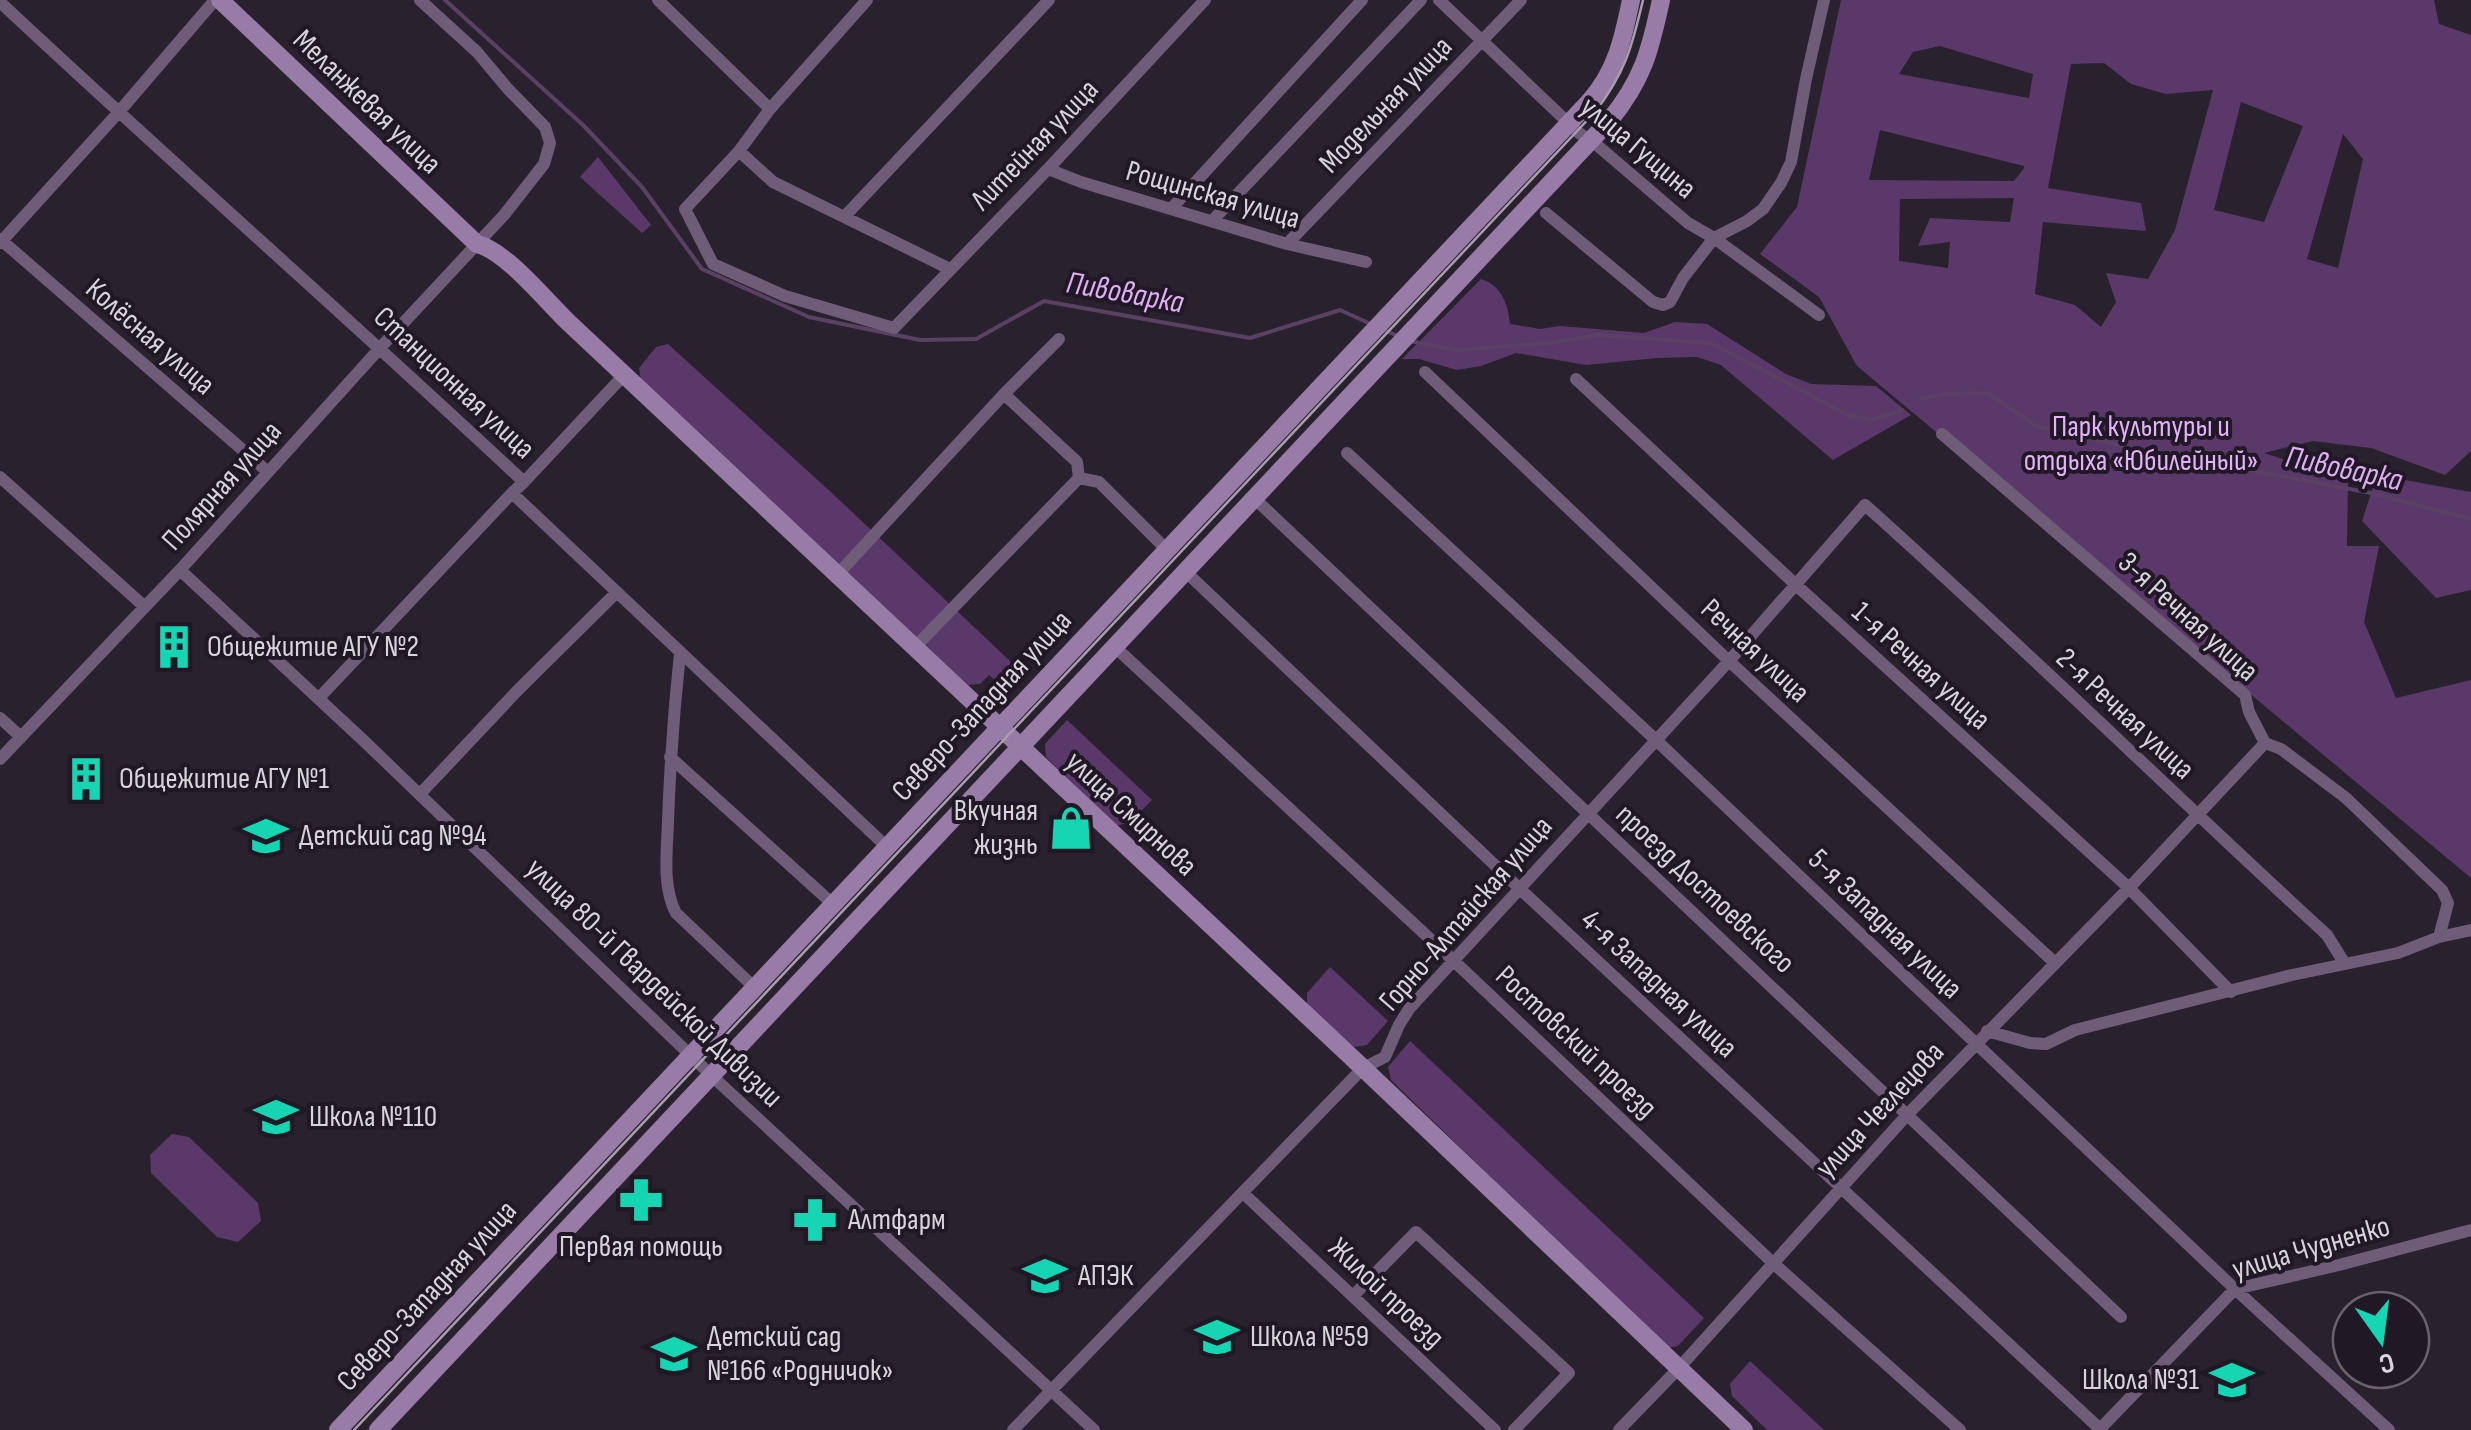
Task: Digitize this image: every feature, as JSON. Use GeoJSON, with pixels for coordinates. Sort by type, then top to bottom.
{"type":"FeatureCollection","features":[{"type":"Feature","properties":{"kind":"main road","name":"Меланжевая улица"},"geometry":{"type":"LineString","coordinates":[[218,0],[476,244]]}},
{"type":"Feature","properties":{"kind":"main road","name":"Северо-Западная улица"},"geometry":{"type":"LineString","coordinates":[[338,1430],[1600,90],[1618,55],[1631,0]]}},
{"type":"Feature","properties":{"kind":"main road","name":"Северо-Западная улица"},"geometry":{"type":"LineString","coordinates":[[378,1430],[1626,101],[1649,52],[1661,0]]}},
{"type":"Feature","properties":{"kind":"main road","name":"улица Смирнова"},"geometry":{"type":"LineString","coordinates":[[476,244],[490,248],[505,260],[1744,1430]]}},
{"type":"Feature","properties":{"kind":"street"},"geometry":{"type":"LineString","coordinates":[[1,241],[218,0]]}},
{"type":"Feature","properties":{"kind":"street","name":"Полярная улица"},"geometry":{"type":"LineString","coordinates":[[0,759],[180,570],[504,215],[544,164],[550,142],[545,126],[477,52],[420,0]]}},
{"type":"Feature","properties":{"kind":"street"},"geometry":{"type":"LineString","coordinates":[[658,0],[770,109]]}},
{"type":"Feature","properties":{"kind":"street"},"geometry":{"type":"LineString","coordinates":[[867,0],[770,109],[739,151],[772,182],[950,269]]}},
{"type":"Feature","properties":{"kind":"street"},"geometry":{"type":"LineString","coordinates":[[845,216],[1048,0]]}},
{"type":"Feature","properties":{"kind":"street","name":"Литейная улица"},"geometry":{"type":"LineString","coordinates":[[739,151],[685,209],[713,264],[785,296],[894,328],[1205,0]]}},
{"type":"Feature","properties":{"kind":"street"},"geometry":{"type":"LineString","coordinates":[[1171,209],[1362,0]]}},
{"type":"Feature","properties":{"kind":"street"},"geometry":{"type":"LineString","coordinates":[[1213,220],[1420,0]]}},
{"type":"Feature","properties":{"kind":"street","name":"улица Гущина"},"geometry":{"type":"LineString","coordinates":[[1440,0],[1568,124],[1688,222],[1820,316]]}},
{"type":"Feature","properties":{"kind":"street","name":"Модельная улица"},"geometry":{"type":"LineString","coordinates":[[1288,244],[1521,0]]}},
{"type":"Feature","properties":{"kind":"street"},"geometry":{"type":"LineString","coordinates":[[1546,213],[1653,302],[1670,302],[1714,238],[1763,209],[1781,183],[1791,162],[1824,0]]}},
{"type":"Feature","properties":{"kind":"street","name":"Станционная улица"},"geometry":{"type":"LineString","coordinates":[[0,2],[524,482],[512,493],[888,848]]}},
{"type":"Feature","properties":{"kind":"street","name":"Рощинская улица"},"geometry":{"type":"LineString","coordinates":[[1048,169],[1288,244],[1366,262]]}},
{"type":"Feature","properties":{"kind":"street","name":"Колёсная улица"},"geometry":{"type":"LineString","coordinates":[[1,241],[268,472]]}},
{"type":"Feature","properties":{"kind":"street"},"geometry":{"type":"LineString","coordinates":[[838,574],[1059,339]]}},
{"type":"Feature","properties":{"kind":"street","name":"Речная улица"},"geometry":{"type":"LineString","coordinates":[[1424,372],[2054,962]]}},
{"type":"Feature","properties":{"kind":"street"},"geometry":{"type":"LineString","coordinates":[[524,482],[624,375]]}},
{"type":"Feature","properties":{"kind":"street","name":"1-я Речная улица"},"geometry":{"type":"LineString","coordinates":[[1576,380],[2128,888],[2230,992]]}},
{"type":"Feature","properties":{"kind":"street"},"geometry":{"type":"LineString","coordinates":[[915,647],[1079,478],[1078,462],[1004,394]]}},
{"type":"Feature","properties":{"kind":"street","name":"3-я Речная улица"},"geometry":{"type":"LineString","coordinates":[[1942,434],[2244,694],[2265,743]]}},
{"type":"Feature","properties":{"kind":"street","name":"5-я Западная улица"},"geometry":{"type":"LineString","coordinates":[[1347,453],[2389,1430]]}},
{"type":"Feature","properties":{"kind":"street"},"geometry":{"type":"LineString","coordinates":[[0,476],[144,607]]}},
{"type":"Feature","properties":{"kind":"street"},"geometry":{"type":"LineString","coordinates":[[1079,478],[1100,482],[1166,550]]}},
{"type":"Feature","properties":{"kind":"street"},"geometry":{"type":"LineString","coordinates":[[319,698],[512,493]]}},
{"type":"Feature","properties":{"kind":"street","name":"проезд Достоевского"},"geometry":{"type":"LineString","coordinates":[[1255,499],[2120,1317]]}},
{"type":"Feature","properties":{"kind":"street","name":"Горно-Алтайская улица"},"geometry":{"type":"LineString","coordinates":[[1014,1430],[1364,1068],[1385,1057],[1409,1010],[1729,661],[1865,505]]}},
{"type":"Feature","properties":{"kind":"street","name":"2-я Речная улица"},"geometry":{"type":"LineString","coordinates":[[1865,505],[2327,935],[2345,964]]}},
{"type":"Feature","properties":{"kind":"street","name":"улица 80-й Гвардейской Дивизии"},"geometry":{"type":"LineString","coordinates":[[180,570],[420,794],[712,1076],[1094,1430]]}},
{"type":"Feature","properties":{"kind":"street","name":"4-я Западная улица"},"geometry":{"type":"LineString","coordinates":[[1186,572],[2100,1430]]}},
{"type":"Feature","properties":{"kind":"street"},"geometry":{"type":"LineString","coordinates":[[420,794],[617,592]]}},
{"type":"Feature","properties":{"kind":"street","name":"Ростовский проезд"},"geometry":{"type":"LineString","coordinates":[[1115,647],[1772,1262],[1960,1430]]}},
{"type":"Feature","properties":{"kind":"street"},"geometry":{"type":"LineString","coordinates":[[680,652],[670,757],[670,902],[676,913],[754,988]]}},
{"type":"Feature","properties":{"kind":"street"},"geometry":{"type":"LineString","coordinates":[[0,718],[20,737]]}},
{"type":"Feature","properties":{"kind":"street"},"geometry":{"type":"LineString","coordinates":[[2265,743],[2281,750],[2346,798],[2442,890],[2448,903],[2439,937]]}},
{"type":"Feature","properties":{"kind":"street","name":"улица Чеглецова"},"geometry":{"type":"LineString","coordinates":[[1620,1430],[1906,1114],[2265,743]]}},
{"type":"Feature","properties":{"kind":"street"},"geometry":{"type":"LineString","coordinates":[[670,757],[834,905]]}},
{"type":"Feature","properties":{"kind":"street"},"geometry":{"type":"LineString","coordinates":[[1988,1031],[2046,1044],[2075,1030],[2398,953],[2471,930]]}},
{"type":"Feature","properties":{"kind":"street","name":"Жилой проезд"},"geometry":{"type":"LineString","coordinates":[[1243,1194],[1495,1430]]}},
{"type":"Feature","properties":{"kind":"street","name":"улица Чудненко"},"geometry":{"type":"LineString","coordinates":[[2100,1430],[2235,1289],[2471,1230]]}},
{"type":"Feature","properties":{"kind":"street"},"geometry":{"type":"LineString","coordinates":[[1353,1296],[1416,1232],[1569,1373],[1514,1430]]}},
{"type":"Feature","properties":{"kind":"green space","name":"Парк культуры и отдыха «Юбилейный»"},"geometry":{"type":"Polygon","coordinates":[[[1841,0],[2434,0],[2439,24],[2471,35],[2471,451],[2445,475],[2371,448],[2313,441],[2264,453],[2348,480],[2347,546],[2379,546],[2364,622],[2396,698],[2471,680],[2471,878],[1857,366],[1819,297],[1760,254],[1797,207],[1841,0]],[[1940,46],[1913,52],[1899,74],[2029,98],[2033,74],[1940,46]],[[2104,63],[2071,64],[2048,188],[2141,203],[2146,231],[2043,222],[2035,294],[2075,305],[2101,327],[2116,302],[2106,273],[2148,279],[2175,230],[2213,90],[2166,94],[2131,84],[2104,63]],[[2241,102],[2214,210],[2264,222],[2303,126],[2241,102]],[[1880,130],[1869,180],[2014,181],[2024,166],[1880,130]],[[2343,134],[2307,259],[2338,268],[2363,159],[2343,134]],[[2014,198],[1900,199],[1899,261],[1948,268],[1950,242],[1918,246],[1930,218],[2010,222],[2014,198]]]}},
{"type":"Feature","properties":{"kind":"green space"},"geometry":{"type":"Polygon","coordinates":[[[598,157],[651,225],[642,233],[580,177],[598,157]]]}},
{"type":"Feature","properties":{"kind":"green space"},"geometry":{"type":"Polygon","coordinates":[[[1481,279],[1503,297],[1510,324],[1644,333],[1675,322],[1707,324],[1786,374],[1811,384],[1876,386],[1911,415],[1833,460],[1721,365],[1697,357],[1586,365],[1516,353],[1457,370],[1419,359],[1402,359],[1481,279]]]}},
{"type":"Feature","properties":{"kind":"green space"},"geometry":{"type":"Polygon","coordinates":[[[668,344],[1025,675],[1009,693],[989,675],[980,684],[968,685],[641,380],[639,368],[656,347],[668,344]]]}},
{"type":"Feature","properties":{"kind":"green space"},"geometry":{"type":"Polygon","coordinates":[[[2377,475],[2471,492],[2471,590],[2436,598],[2362,521],[2377,475]]]}},
{"type":"Feature","properties":{"kind":"green space"},"geometry":{"type":"Polygon","coordinates":[[[1067,720],[1152,800],[1130,822],[1116,826],[1046,757],[1045,744],[1067,720]]]}},
{"type":"Feature","properties":{"kind":"green space"},"geometry":{"type":"Polygon","coordinates":[[[1330,967],[1388,1021],[1367,1045],[1354,1047],[1307,1005],[1307,993],[1330,967]]]}},
{"type":"Feature","properties":{"kind":"green space"},"geometry":{"type":"Polygon","coordinates":[[[1410,1041],[1704,1318],[1678,1346],[1666,1348],[1391,1080],[1388,1067],[1410,1041]]]}},
{"type":"Feature","properties":{"kind":"green space"},"geometry":{"type":"Polygon","coordinates":[[[172,1134],[189,1137],[258,1203],[261,1221],[238,1242],[217,1237],[151,1173],[150,1155],[172,1134]]]}},
{"type":"Feature","properties":{"kind":"green space"},"geometry":{"type":"Polygon","coordinates":[[[1750,1361],[1824,1430],[1767,1430],[1732,1396],[1730,1384],[1750,1361]]]}},
{"type":"Feature","properties":{"kind":"waterway","name":"Пивоварка"},"geometry":{"type":"LineString","coordinates":[[445,0],[583,125],[642,187],[702,269],[809,317],[920,340],[976,339],[1044,301],[1250,338],[1340,310],[1373,325]]}},
{"type":"Feature","properties":{"kind":"waterway","name":"Пивоварка"},"geometry":{"type":"LineString","coordinates":[[1382,329],[1400,337]]}},
{"type":"Feature","properties":{"kind":"waterway","name":"Пивоварка"},"geometry":{"type":"LineString","coordinates":[[1409,341],[1457,350],[1597,335],[1711,343],[1848,415],[1872,420],[1902,410]]}},
{"type":"Feature","properties":{"kind":"waterway","name":"Пивоварка"},"geometry":{"type":"LineString","coordinates":[[1921,399],[1987,393],[2036,426],[2371,493],[2471,519]]}},
{"type":"Feature","properties":{"kind":"tram line"},"geometry":{"type":"LineString","coordinates":[[354,1430],[1595,112],[1626,59],[1643,0]]}},
{"type":"Feature","properties":{"kind":"place","name":"Общежитие АГУ №2"},"geometry":{"type":"Point","coordinates":[174,647]}},
{"type":"Feature","properties":{"kind":"place","name":"Общежитие АГУ №1"},"geometry":{"type":"Point","coordinates":[86,779]}},
{"type":"Feature","properties":{"kind":"place","name":"Вкучная жизнь"},"geometry":{"type":"Point","coordinates":[1071,828]}},
{"type":"Feature","properties":{"kind":"place","name":"Детский сад №94"},"geometry":{"type":"Point","coordinates":[266,836]}},
{"type":"Feature","properties":{"kind":"place","name":"Школа №110"},"geometry":{"type":"Point","coordinates":[276,1117]}},
{"type":"Feature","properties":{"kind":"place","name":"Первая помощь"},"geometry":{"type":"Point","coordinates":[641,1200]}},
{"type":"Feature","properties":{"kind":"place","name":"Алтфарм"},"geometry":{"type":"Point","coordinates":[815,1220]}},
{"type":"Feature","properties":{"kind":"place","name":"АПЭК"},"geometry":{"type":"Point","coordinates":[1045,1276]}},
{"type":"Feature","properties":{"kind":"place","name":"Школа №59"},"geometry":{"type":"Point","coordinates":[1217,1337]}},
{"type":"Feature","properties":{"kind":"place","name":"Детский сад №166 «Родничок»"},"geometry":{"type":"Point","coordinates":[674,1354]}},
{"type":"Feature","properties":{"kind":"place","name":"Школа №31"},"geometry":{"type":"Point","coordinates":[2232,1380]}}]}
